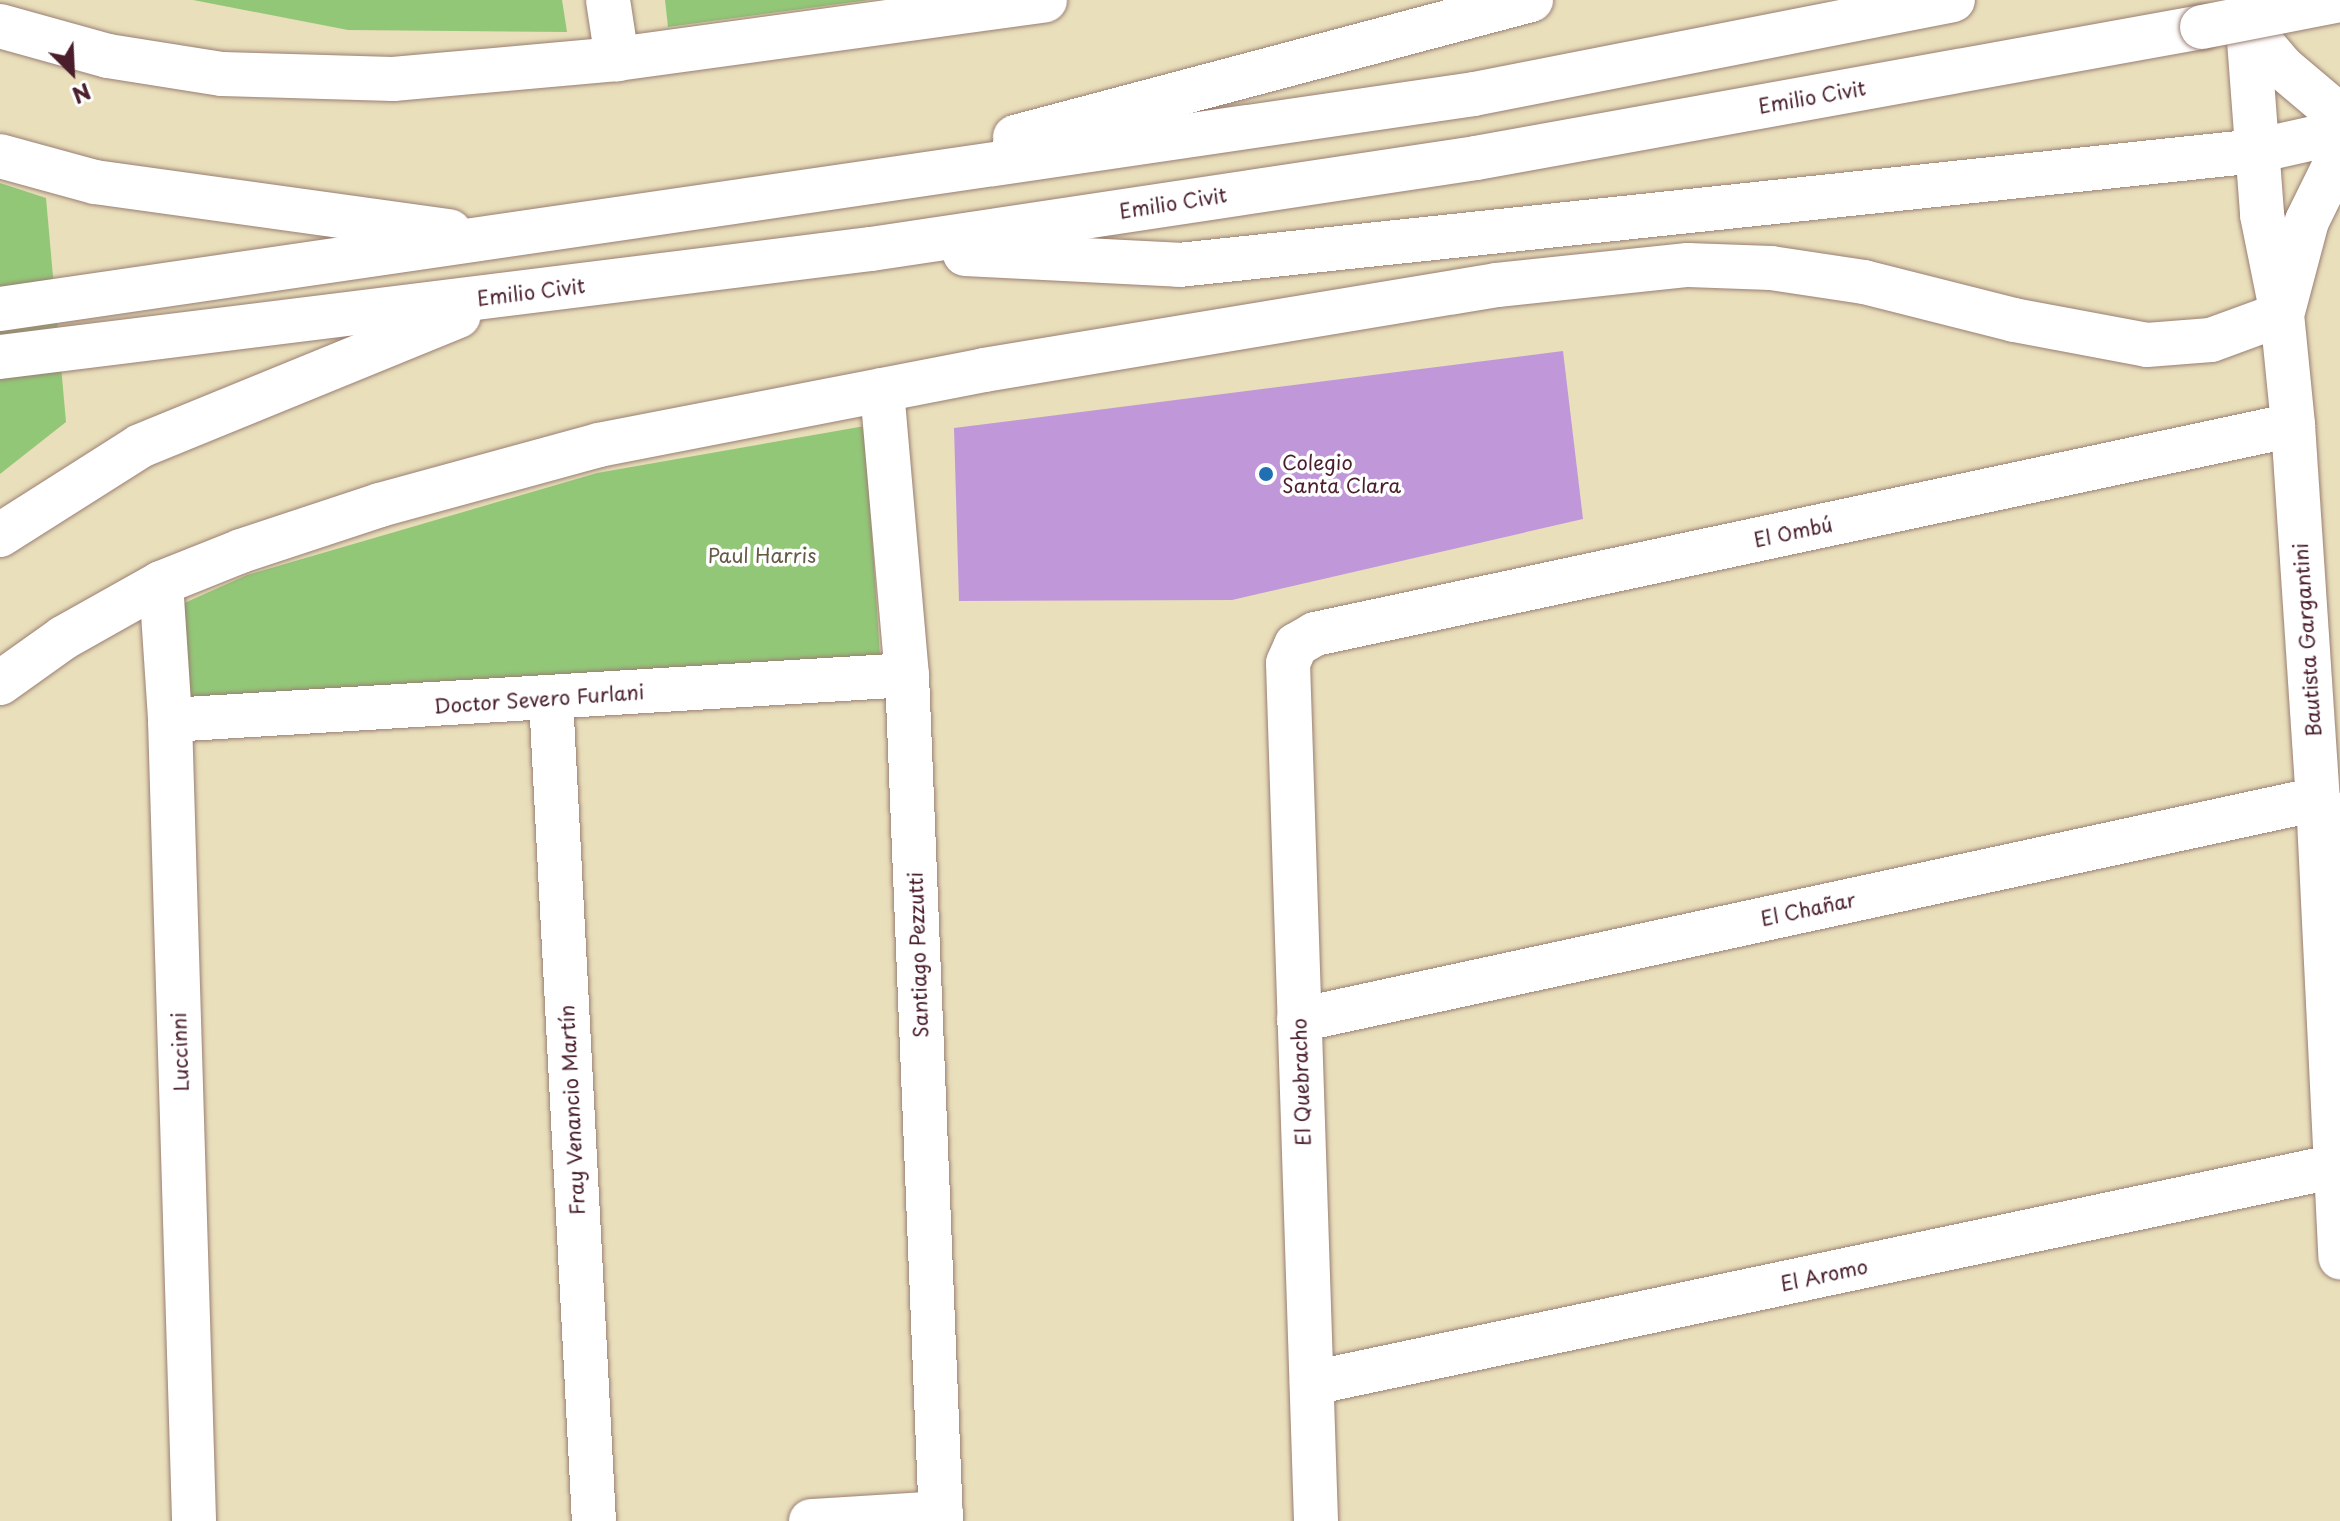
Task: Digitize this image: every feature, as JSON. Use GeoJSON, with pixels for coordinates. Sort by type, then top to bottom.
{"type":"FeatureCollection","features":[{"type":"Feature","properties":{"kind":"main road"},"geometry":{"type":"LineString","coordinates":[[608,0],[617,59]]}},
{"type":"Feature","properties":{"kind":"main road"},"geometry":{"type":"LineString","coordinates":[[0,26],[108,56],[222,74],[393,79],[617,59],[1045,0]]}},
{"type":"Feature","properties":{"kind":"main road"},"geometry":{"type":"LineString","coordinates":[[826,188],[1531,0]]}},
{"type":"Feature","properties":{"kind":"main road"},"geometry":{"type":"LineString","coordinates":[[0,309],[1474,94],[1953,0]]}},
{"type":"Feature","properties":{"kind":"main road","name":"Emilio Civit"},"geometry":{"type":"LineString","coordinates":[[0,357],[871,249],[1476,158],[2339,0]]}},
{"type":"Feature","properties":{"kind":"main road"},"geometry":{"type":"LineString","coordinates":[[2248,14],[2282,67],[2340,116]]}},
{"type":"Feature","properties":{"kind":"main road","name":"Bautista Gargantini"},"geometry":{"type":"LineString","coordinates":[[2248,14],[2256,151],[2273,282],[2282,314],[2293,425],[2318,799],[2340,1257]]}},
{"type":"Feature","properties":{"kind":"main road"},"geometry":{"type":"LineString","coordinates":[[871,249],[1179,265],[2256,151],[2340,132]]}},
{"type":"Feature","properties":{"kind":"main road"},"geometry":{"type":"LineString","coordinates":[[0,683],[63,638],[161,583],[380,505],[599,445],[882,390],[1497,285],[1688,265],[1771,268],[1864,282],[2014,320],[2147,345],[2211,340],[2282,314],[2307,221],[2340,154]]}},
{"type":"Feature","properties":{"kind":"main road"},"geometry":{"type":"LineString","coordinates":[[0,156],[95,182],[500,237]]}},
{"type":"Feature","properties":{"kind":"main road"},"geometry":{"type":"LineString","coordinates":[[0,535],[140,446],[512,294]]}},
{"type":"Feature","properties":{"kind":"main road","name":"Santiago Pezzutti"},"geometry":{"type":"LineString","coordinates":[[882,390],[907,675],[941,1517]]}},
{"type":"Feature","properties":{"kind":"main road","name":"El Ombú"},"geometry":{"type":"LineString","coordinates":[[1296,645],[1315,634],[2293,425]]}},
{"type":"Feature","properties":{"kind":"main road","name":"Luccinni"},"geometry":{"type":"LineString","coordinates":[[161,583],[170,720],[194,1521]]}},
{"type":"Feature","properties":{"kind":"main road","name":"El Quebracho"},"geometry":{"type":"LineString","coordinates":[[1296,645],[1288,663],[1316,1521]]}},
{"type":"Feature","properties":{"kind":"main road","name":"Doctor Severo Furlani"},"geometry":{"type":"LineString","coordinates":[[170,720],[907,675]]}},
{"type":"Feature","properties":{"kind":"main road","name":"Fray Venancio Martín"},"geometry":{"type":"LineString","coordinates":[[551,699],[594,1521]]}},
{"type":"Feature","properties":{"kind":"main road","name":"El Chañar"},"geometry":{"type":"LineString","coordinates":[[1299,1020],[2318,799]]}},
{"type":"Feature","properties":{"kind":"main road","name":"El Aromo"},"geometry":{"type":"LineString","coordinates":[[1312,1383],[2336,1166]]}},
{"type":"Feature","properties":{"kind":"main road"},"geometry":{"type":"LineString","coordinates":[[811,1521],[941,1517]]}},
{"type":"Feature","properties":{"kind":"green space"},"geometry":{"type":"Polygon","coordinates":[[[193,0],[562,0],[567,32],[348,30],[193,0]]]}},
{"type":"Feature","properties":{"kind":"green space"},"geometry":{"type":"Polygon","coordinates":[[[665,0],[869,0],[668,27],[665,0]]]}},
{"type":"Feature","properties":{"kind":"green space"},"geometry":{"type":"Polygon","coordinates":[[[0,183],[46,198],[66,422],[0,474],[0,183]]]}},
{"type":"Feature","properties":{"kind":"green space","name":"Paul Harris"},"geometry":{"type":"Polygon","coordinates":[[[865,426],[880,656],[179,708],[171,609],[247,575],[597,473],[865,426]]]}},
{"type":"Feature","properties":{"kind":"building","name":"Colegio Santa Clara"},"geometry":{"type":"Polygon","coordinates":[[[1563,351],[1583,519],[1232,600],[959,601],[954,428],[1563,351]]]}},
{"type":"Feature","properties":{"kind":"place","name":"Colegio Santa Clara"},"geometry":{"type":"Point","coordinates":[1266,474]}}]}
